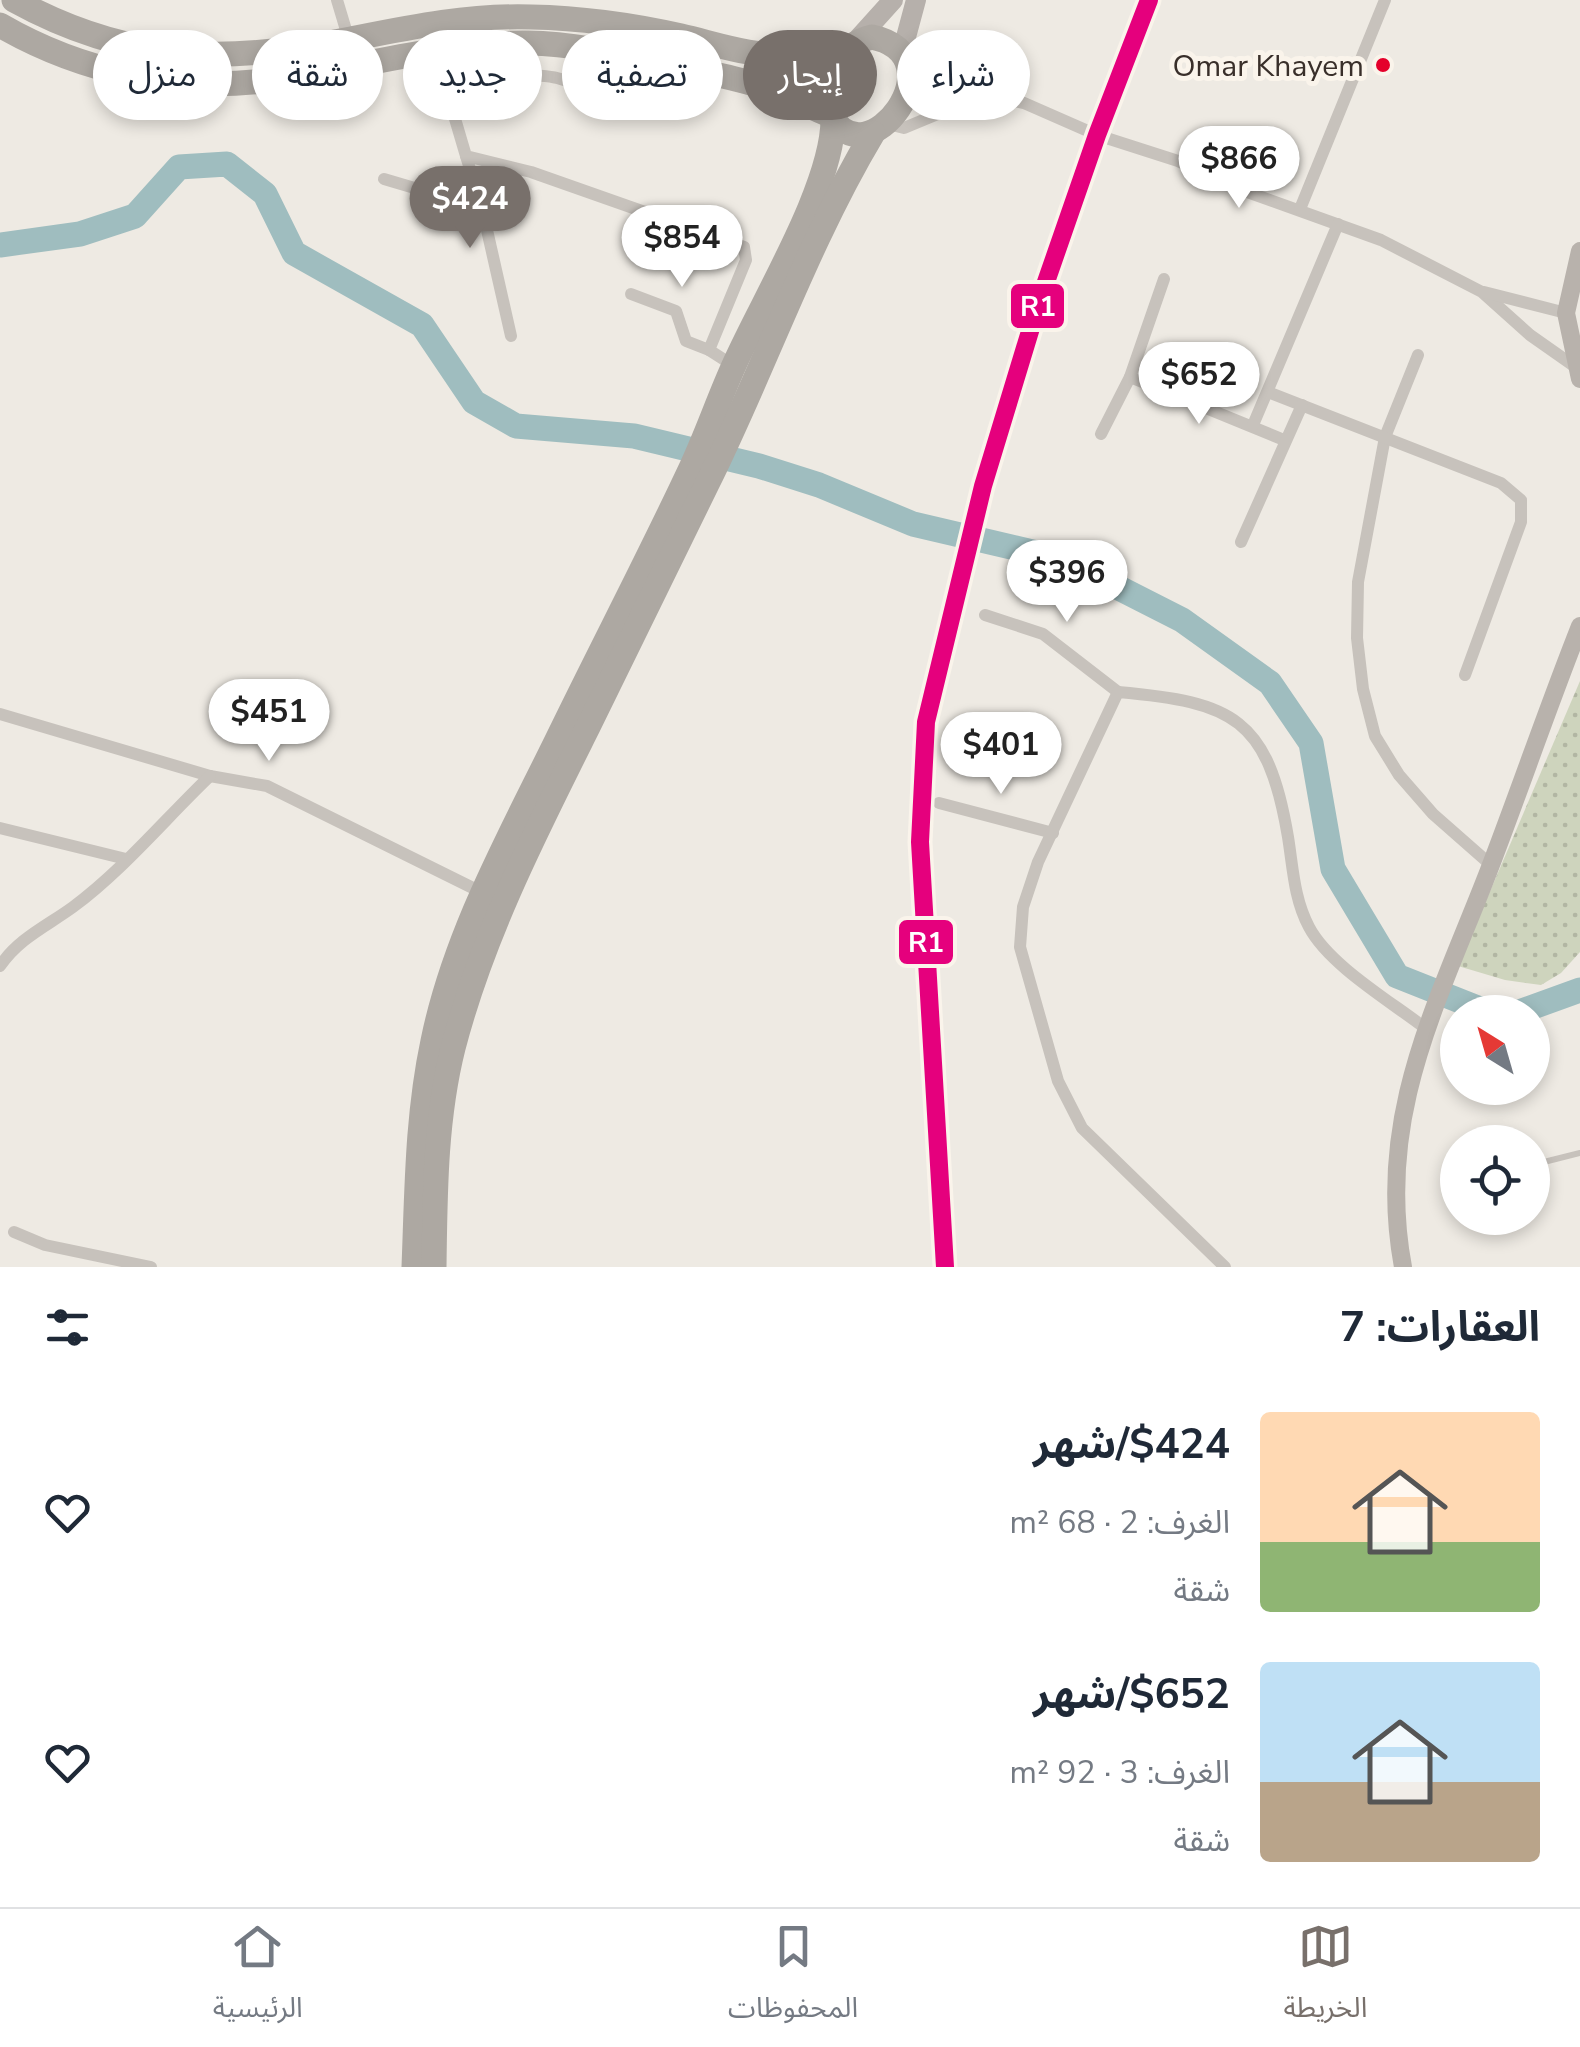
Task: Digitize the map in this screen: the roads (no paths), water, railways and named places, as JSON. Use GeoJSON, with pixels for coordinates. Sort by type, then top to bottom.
{"type":"FeatureCollection","features":[{"type":"Feature","properties":{"kind":"highway"},"geometry":{"type":"LineString","coordinates":[[14,0],[74,31],[173,53],[225,56],[252,53]]}},
{"type":"Feature","properties":{"kind":"highway"},"geometry":{"type":"LineString","coordinates":[[383,34],[466,18],[532,17],[628,26],[743,51]]}},
{"type":"Feature","properties":{"kind":"highway"},"geometry":{"type":"LineString","coordinates":[[0,24],[32,43],[84,64],[166,80],[222,84],[269,80],[474,45],[558,44],[743,81]]}},
{"type":"Feature","properties":{"kind":"highway"},"geometry":{"type":"LineString","coordinates":[[414,1267],[417,1155],[430,1056],[446,989],[493,898],[549,804],[716,437],[837,198],[897,107]]}},
{"type":"Feature","properties":{"kind":"highway"},"geometry":{"type":"LineString","coordinates":[[716,437],[734,366],[819,182],[832,137],[832,120]]}},
{"type":"Feature","properties":{"kind":"highway"},"geometry":{"type":"LineString","coordinates":[[835,120],[846,130],[861,134],[880,128]]}},
{"type":"Feature","properties":{"kind":"highway"},"geometry":{"type":"LineString","coordinates":[[434,1267],[438,1144],[452,1050],[483,954],[493,898]]}},
{"type":"Feature","properties":{"kind":"main road"},"geometry":{"type":"LineString","coordinates":[[865,30],[893,0]]}},
{"type":"Feature","properties":{"kind":"main road"},"geometry":{"type":"LineString","coordinates":[[909,30],[916,0]]}},
{"type":"Feature","properties":{"kind":"street"},"geometry":{"type":"LineString","coordinates":[[336,0],[346,30]]}},
{"type":"Feature","properties":{"kind":"street"},"geometry":{"type":"LineString","coordinates":[[1300,209],[1385,0]]}},
{"type":"Feature","properties":{"kind":"street"},"geometry":{"type":"LineString","coordinates":[[511,336],[482,208],[448,95],[450,82],[458,74],[506,78],[541,74],[605,94],[618,91],[615,70],[558,44]]}},
{"type":"Feature","properties":{"kind":"street"},"geometry":{"type":"LineString","coordinates":[[1030,106],[1097,135],[1137,146],[1239,189],[1381,240],[1482,292],[1566,313]]}},
{"type":"Feature","properties":{"kind":"street"},"geometry":{"type":"LineString","coordinates":[[880,128],[904,128],[923,120]]}},
{"type":"Feature","properties":{"kind":"street"},"geometry":{"type":"LineString","coordinates":[[466,156],[531,172],[744,247],[746,260],[709,350]]}},
{"type":"Feature","properties":{"kind":"street"},"geometry":{"type":"LineString","coordinates":[[384,179],[482,208]]}},
{"type":"Feature","properties":{"kind":"street"},"geometry":{"type":"LineString","coordinates":[[1252,425],[1338,224]]}},
{"type":"Feature","properties":{"kind":"street"},"geometry":{"type":"LineString","coordinates":[[1579,374],[1566,313],[1580,251]]}},
{"type":"Feature","properties":{"kind":"street"},"geometry":{"type":"LineString","coordinates":[[1101,434],[1130,377],[1164,279]]}},
{"type":"Feature","properties":{"kind":"street"},"geometry":{"type":"LineString","coordinates":[[1482,292],[1579,374]]}},
{"type":"Feature","properties":{"kind":"street"},"geometry":{"type":"LineString","coordinates":[[632,294],[676,311],[686,341],[734,366]]}},
{"type":"Feature","properties":{"kind":"street"},"geometry":{"type":"LineString","coordinates":[[1418,355],[1385,437],[1358,582],[1357,638],[1374,736],[1399,775],[1432,814],[1491,865]]}},
{"type":"Feature","properties":{"kind":"street"},"geometry":{"type":"LineString","coordinates":[[1130,377],[1284,440]]}},
{"type":"Feature","properties":{"kind":"street"},"geometry":{"type":"LineString","coordinates":[[1268,392],[1501,484],[1520,500],[1521,522],[1465,675]]}},
{"type":"Feature","properties":{"kind":"street"},"geometry":{"type":"LineString","coordinates":[[1241,542],[1302,406]]}},
{"type":"Feature","properties":{"kind":"street"},"geometry":{"type":"LineString","coordinates":[[985,616],[1043,634],[1118,692],[1164,696],[1212,707],[1250,731],[1272,770],[1288,835],[1294,888],[1310,929],[1328,952],[1429,1020]]}},
{"type":"Feature","properties":{"kind":"street"},"geometry":{"type":"LineString","coordinates":[[1403,1267],[1396,1190],[1397,1140],[1407,1087],[1580,626]]}},
{"type":"Feature","properties":{"kind":"street"},"geometry":{"type":"LineString","coordinates":[[1118,692],[1052,832],[1023,908],[1020,947],[1058,1081],[1082,1128],[1225,1267]]}},
{"type":"Feature","properties":{"kind":"street"},"geometry":{"type":"LineString","coordinates":[[0,714],[210,776],[267,786],[493,898]]}},
{"type":"Feature","properties":{"kind":"street"},"geometry":{"type":"LineString","coordinates":[[0,966],[11,950],[73,906],[126,859],[210,776]]}},
{"type":"Feature","properties":{"kind":"street"},"geometry":{"type":"LineString","coordinates":[[940,803],[1052,832]]}},
{"type":"Feature","properties":{"kind":"street"},"geometry":{"type":"LineString","coordinates":[[0,828],[126,859]]}},
{"type":"Feature","properties":{"kind":"street"},"geometry":{"type":"LineString","coordinates":[[14,1232],[45,1245],[151,1267]]}},
{"type":"Feature","properties":{"kind":"lane"},"geometry":{"type":"LineString","coordinates":[[1550,1160],[1580,1153]]}},
{"type":"Feature","properties":{"kind":"waterway"},"geometry":{"type":"LineString","coordinates":[[0,245],[80,234],[135,216],[179,167],[227,164],[265,194],[294,253],[422,325],[474,402],[516,426],[634,436],[759,466],[819,485],[913,524],[1062,559],[1182,620],[1270,683],[1311,743],[1333,869],[1397,976],[1445,995]]}},
{"type":"Feature","properties":{"kind":"waterway"},"geometry":{"type":"LineString","coordinates":[[1550,1001],[1580,990]]}},
{"type":"Feature","properties":{"kind":"place","name":"Omar Khayem"},"geometry":{"type":"Point","coordinates":[1383,65]}}]}
